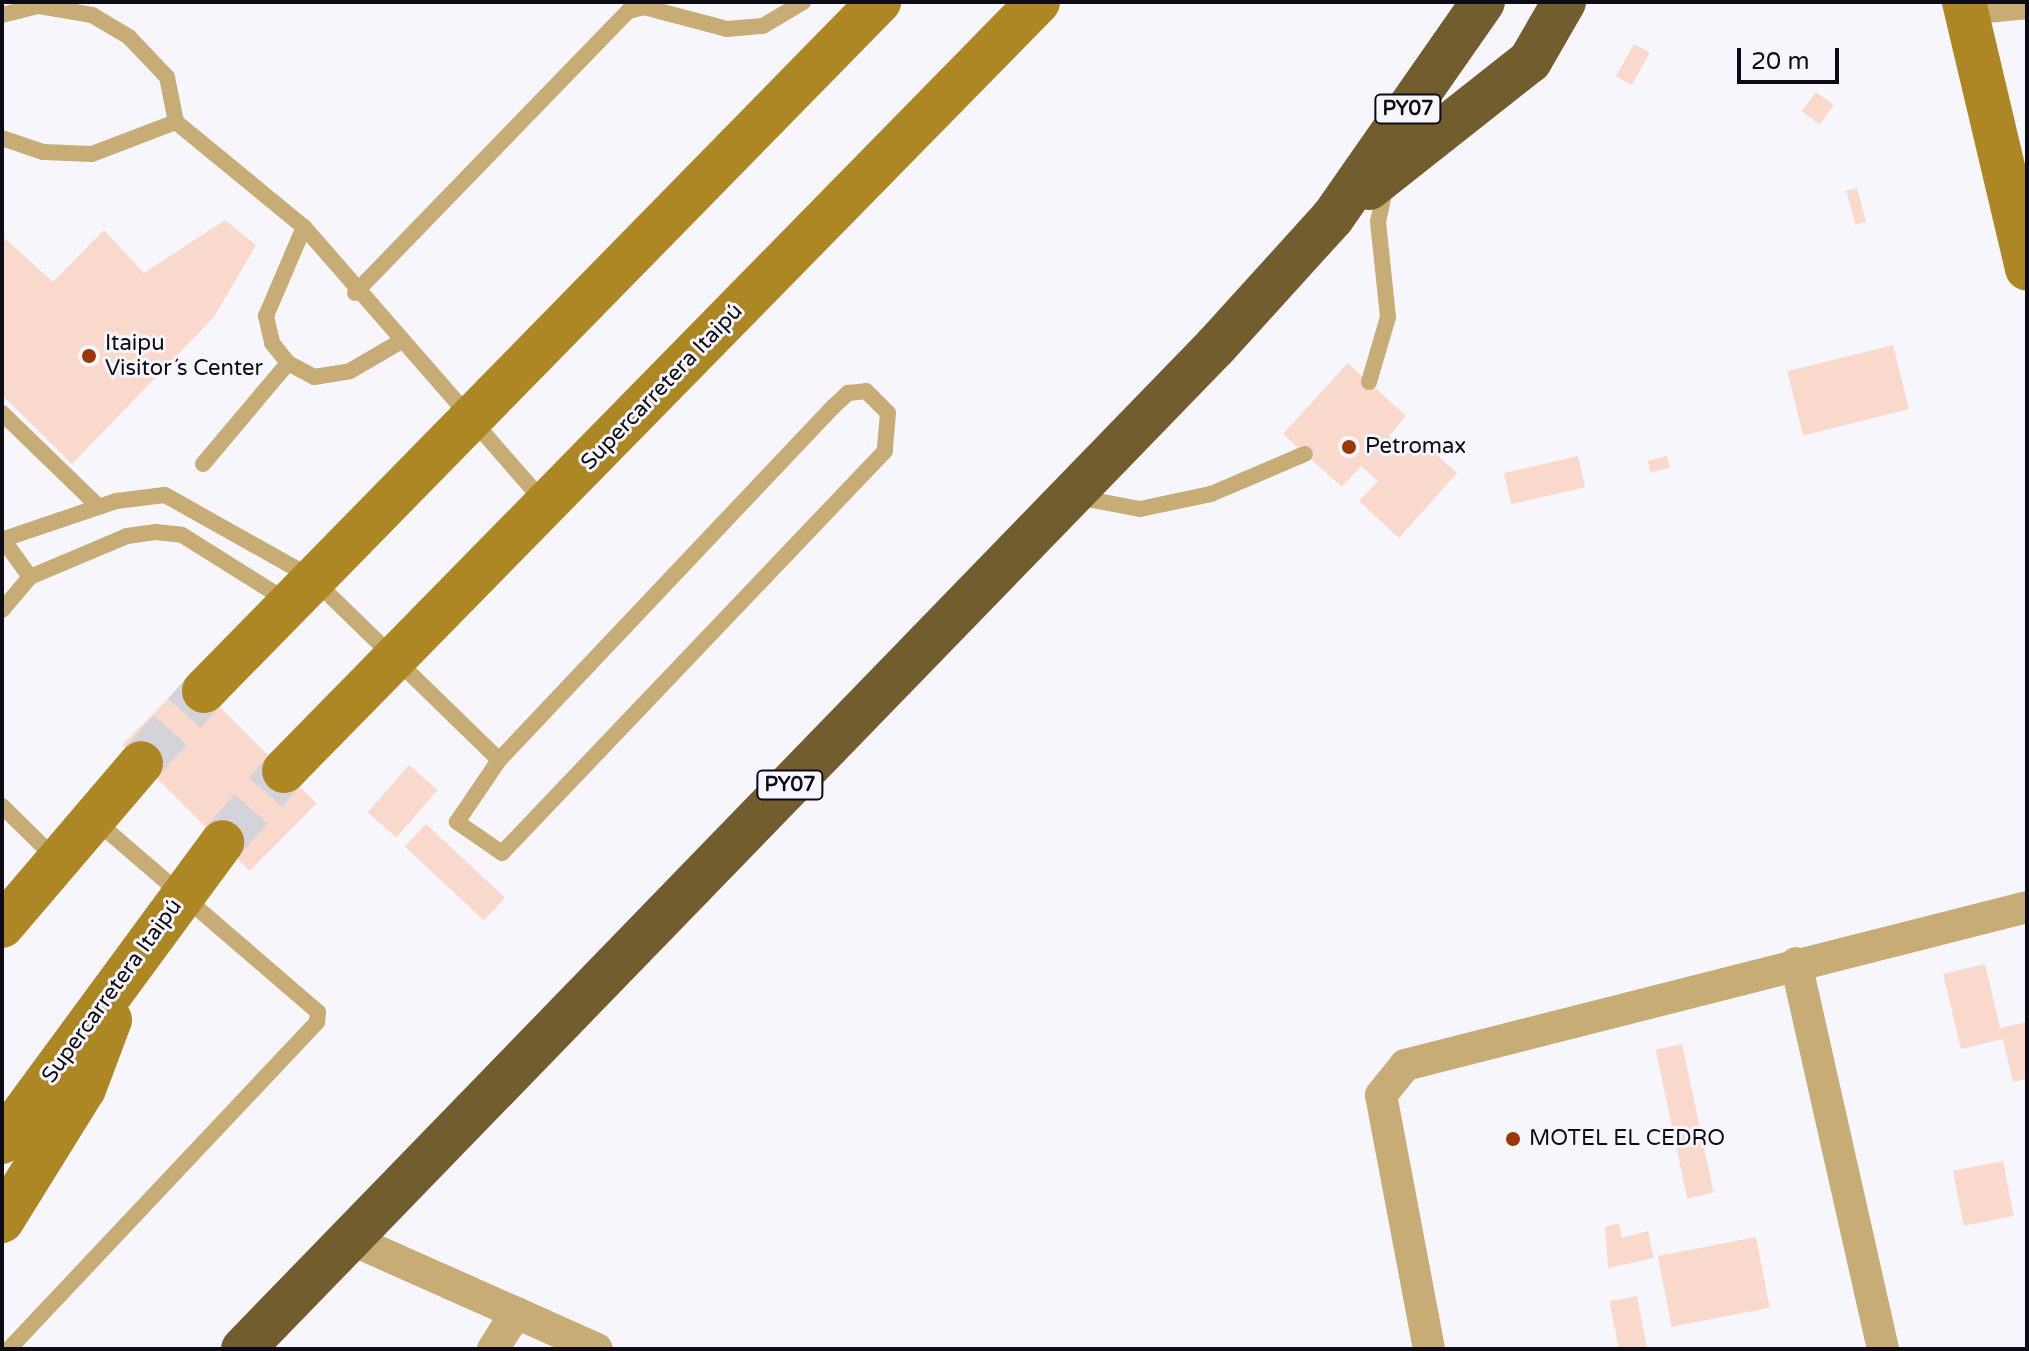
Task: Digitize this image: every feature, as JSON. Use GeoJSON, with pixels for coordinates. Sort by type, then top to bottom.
{"type":"FeatureCollection","features":[{"type":"Feature","properties":{"kind":"highway","name":"PY07"},"geometry":{"type":"LineString","coordinates":[[243,1349],[1071,495],[1333,217],[1483,2]]}},
{"type":"Feature","properties":{"kind":"highway"},"geometry":{"type":"LineString","coordinates":[[1333,217],[1530,61],[1564,2]]}},
{"type":"Feature","properties":{"kind":"street"},"geometry":{"type":"LineString","coordinates":[[204,691],[300,589],[879,2]]}},
{"type":"Feature","properties":{"kind":"street","name":"Supercarretera Itaipú"},"geometry":{"type":"LineString","coordinates":[[284,771],[1038,2]]}},
{"type":"Feature","properties":{"kind":"street"},"geometry":{"type":"LineString","coordinates":[[2027,3],[1965,6],[2027,269]]}},
{"type":"Feature","properties":{"kind":"street"},"geometry":{"type":"LineString","coordinates":[[11,907],[59,862],[141,763]]}},
{"type":"Feature","properties":{"kind":"street","name":"Supercarretera Itaipú"},"geometry":{"type":"LineString","coordinates":[[2,1144],[178,898],[222,842]]}},
{"type":"Feature","properties":{"kind":"street"},"geometry":{"type":"LineString","coordinates":[[1429,1349],[1381,1095],[1405,1065],[1796,963],[2027,907]]}},
{"type":"Feature","properties":{"kind":"street"},"geometry":{"type":"LineString","coordinates":[[1796,963],[1883,1349]]}},
{"type":"Feature","properties":{"kind":"street"},"geometry":{"type":"LineString","coordinates":[[14,1203],[84,1089],[122,976]]}},
{"type":"Feature","properties":{"kind":"street"},"geometry":{"type":"LineString","coordinates":[[2,1144],[14,1203]]}},
{"type":"Feature","properties":{"kind":"street"},"geometry":{"type":"LineString","coordinates":[[350,1239],[597,1349]]}},
{"type":"Feature","properties":{"kind":"street"},"geometry":{"type":"LineString","coordinates":[[493,1349],[516,1313]]}},
{"type":"Feature","properties":{"kind":"lane"},"geometry":{"type":"LineString","coordinates":[[355,293],[628,11],[644,7],[727,29],[763,26],[803,2]]}},
{"type":"Feature","properties":{"kind":"lane"},"geometry":{"type":"LineString","coordinates":[[2,15],[39,6],[92,15],[129,37],[167,77],[176,122],[304,227],[398,343],[547,505]]}},
{"type":"Feature","properties":{"kind":"lane"},"geometry":{"type":"LineString","coordinates":[[2,138],[43,152],[92,154],[176,122]]}},
{"type":"Feature","properties":{"kind":"lane"},"geometry":{"type":"LineString","coordinates":[[1369,382],[1388,317],[1378,222],[1388,173]]}},
{"type":"Feature","properties":{"kind":"lane"},"geometry":{"type":"LineString","coordinates":[[304,227],[266,316],[272,343],[288,363],[314,377],[350,371],[398,343]]}},
{"type":"Feature","properties":{"kind":"lane"},"geometry":{"type":"LineString","coordinates":[[203,464],[288,363]]}},
{"type":"Feature","properties":{"kind":"lane"},"geometry":{"type":"LineString","coordinates":[[866,391],[882,401],[890,429],[885,451],[494,854],[457,822],[499,760],[833,407],[848,393],[866,391]]}},
{"type":"Feature","properties":{"kind":"lane"},"geometry":{"type":"LineString","coordinates":[[2,413],[98,506]]}},
{"type":"Feature","properties":{"kind":"lane"},"geometry":{"type":"LineString","coordinates":[[1071,495],[1140,509],[1211,494],[1305,454]]}},
{"type":"Feature","properties":{"kind":"lane"},"geometry":{"type":"LineString","coordinates":[[30,577],[3,538],[98,506],[165,495],[395,659],[499,760]]}},
{"type":"Feature","properties":{"kind":"lane"},"geometry":{"type":"LineString","coordinates":[[2,610],[30,577],[127,536],[155,532],[182,535],[300,589]]}},
{"type":"Feature","properties":{"kind":"lane"},"geometry":{"type":"LineString","coordinates":[[2,806],[59,862]]}},
{"type":"Feature","properties":{"kind":"lane"},"geometry":{"type":"LineString","coordinates":[[9,1349],[317,1022],[318,1012],[178,898],[95,820]]}},
{"type":"Feature","properties":{"kind":"building"},"geometry":{"type":"Polygon","coordinates":[[[1634,44],[1650,53],[1632,85],[1616,76],[1634,44]]]}},
{"type":"Feature","properties":{"kind":"building"},"geometry":{"type":"Polygon","coordinates":[[[1816,92],[1834,105],[1820,124],[1802,111],[1816,92]]]}},
{"type":"Feature","properties":{"kind":"building"},"geometry":{"type":"Polygon","coordinates":[[[1857,188],[1866,222],[1855,225],[1846,191],[1857,188]]]}},
{"type":"Feature","properties":{"kind":"building","name":"Itaipu Visitor´s Center"},"geometry":{"type":"Polygon","coordinates":[[[225,220],[256,245],[214,317],[72,464],[2,395],[2,236],[53,282],[104,230],[144,273],[225,220]]]}},
{"type":"Feature","properties":{"kind":"building"},"geometry":{"type":"Polygon","coordinates":[[[1893,345],[1909,409],[1803,435],[1787,371],[1893,345]]]}},
{"type":"Feature","properties":{"kind":"building","name":"Petromax"},"geometry":{"type":"Polygon","coordinates":[[[1348,363],[1406,416],[1389,436],[1408,453],[1420,440],[1457,473],[1399,538],[1359,501],[1378,481],[1361,466],[1342,487],[1283,434],[1348,363]]]}},
{"type":"Feature","properties":{"kind":"building"},"geometry":{"type":"Polygon","coordinates":[[[1578,456],[1585,487],[1511,504],[1504,473],[1578,456]]]}},
{"type":"Feature","properties":{"kind":"building"},"geometry":{"type":"Polygon","coordinates":[[[1667,456],[1670,468],[1650,472],[1648,461],[1667,456]]]}},
{"type":"Feature","properties":{"kind":"building"},"geometry":{"type":"Polygon","coordinates":[[[190,677],[317,804],[249,871],[123,744],[190,677]]]}},
{"type":"Feature","properties":{"kind":"building"},"geometry":{"type":"Polygon","coordinates":[[[409,765],[438,790],[396,837],[368,813],[409,765]]]}},
{"type":"Feature","properties":{"kind":"building"},"geometry":{"type":"Polygon","coordinates":[[[426,824],[505,898],[484,920],[405,847],[426,824]]]}},
{"type":"Feature","properties":{"kind":"building"},"geometry":{"type":"Polygon","coordinates":[[[1985,964],[2000,1028],[2027,1022],[2027,1079],[2013,1082],[2003,1039],[1961,1049],[1943,974],[1985,964]]]}},
{"type":"Feature","properties":{"kind":"building"},"geometry":{"type":"Polygon","coordinates":[[[1682,1044],[1714,1193],[1687,1198],[1656,1050],[1682,1044]]]}},
{"type":"Feature","properties":{"kind":"building"},"geometry":{"type":"Polygon","coordinates":[[[2003,1161],[2014,1216],[1964,1226],[1953,1171],[2003,1161]]]}},
{"type":"Feature","properties":{"kind":"building"},"geometry":{"type":"Polygon","coordinates":[[[1619,1223],[1622,1238],[1648,1231],[1654,1258],[1608,1268],[1605,1227],[1619,1223]]]}},
{"type":"Feature","properties":{"kind":"building"},"geometry":{"type":"Polygon","coordinates":[[[1756,1237],[1770,1308],[1672,1327],[1658,1256],[1756,1237]]]}},
{"type":"Feature","properties":{"kind":"building"},"geometry":{"type":"Polygon","coordinates":[[[1637,1296],[1647,1349],[1619,1349],[1610,1301],[1637,1296]]]}},
{"type":"Feature","properties":{"kind":"tunnel"},"geometry":{"type":"LineString","coordinates":[[141,763],[204,691]]}},
{"type":"Feature","properties":{"kind":"tunnel"},"geometry":{"type":"LineString","coordinates":[[222,842],[284,771]]}},
{"type":"Feature","properties":{"kind":"place","name":"Itaipu Visitor´s Center"},"geometry":{"type":"Point","coordinates":[89,356]}},
{"type":"Feature","properties":{"kind":"place","name":"Petromax"},"geometry":{"type":"Point","coordinates":[1349,447]}},
{"type":"Feature","properties":{"kind":"place","name":"MOTEL EL CEDRO"},"geometry":{"type":"Point","coordinates":[1513,1139]}}]}
